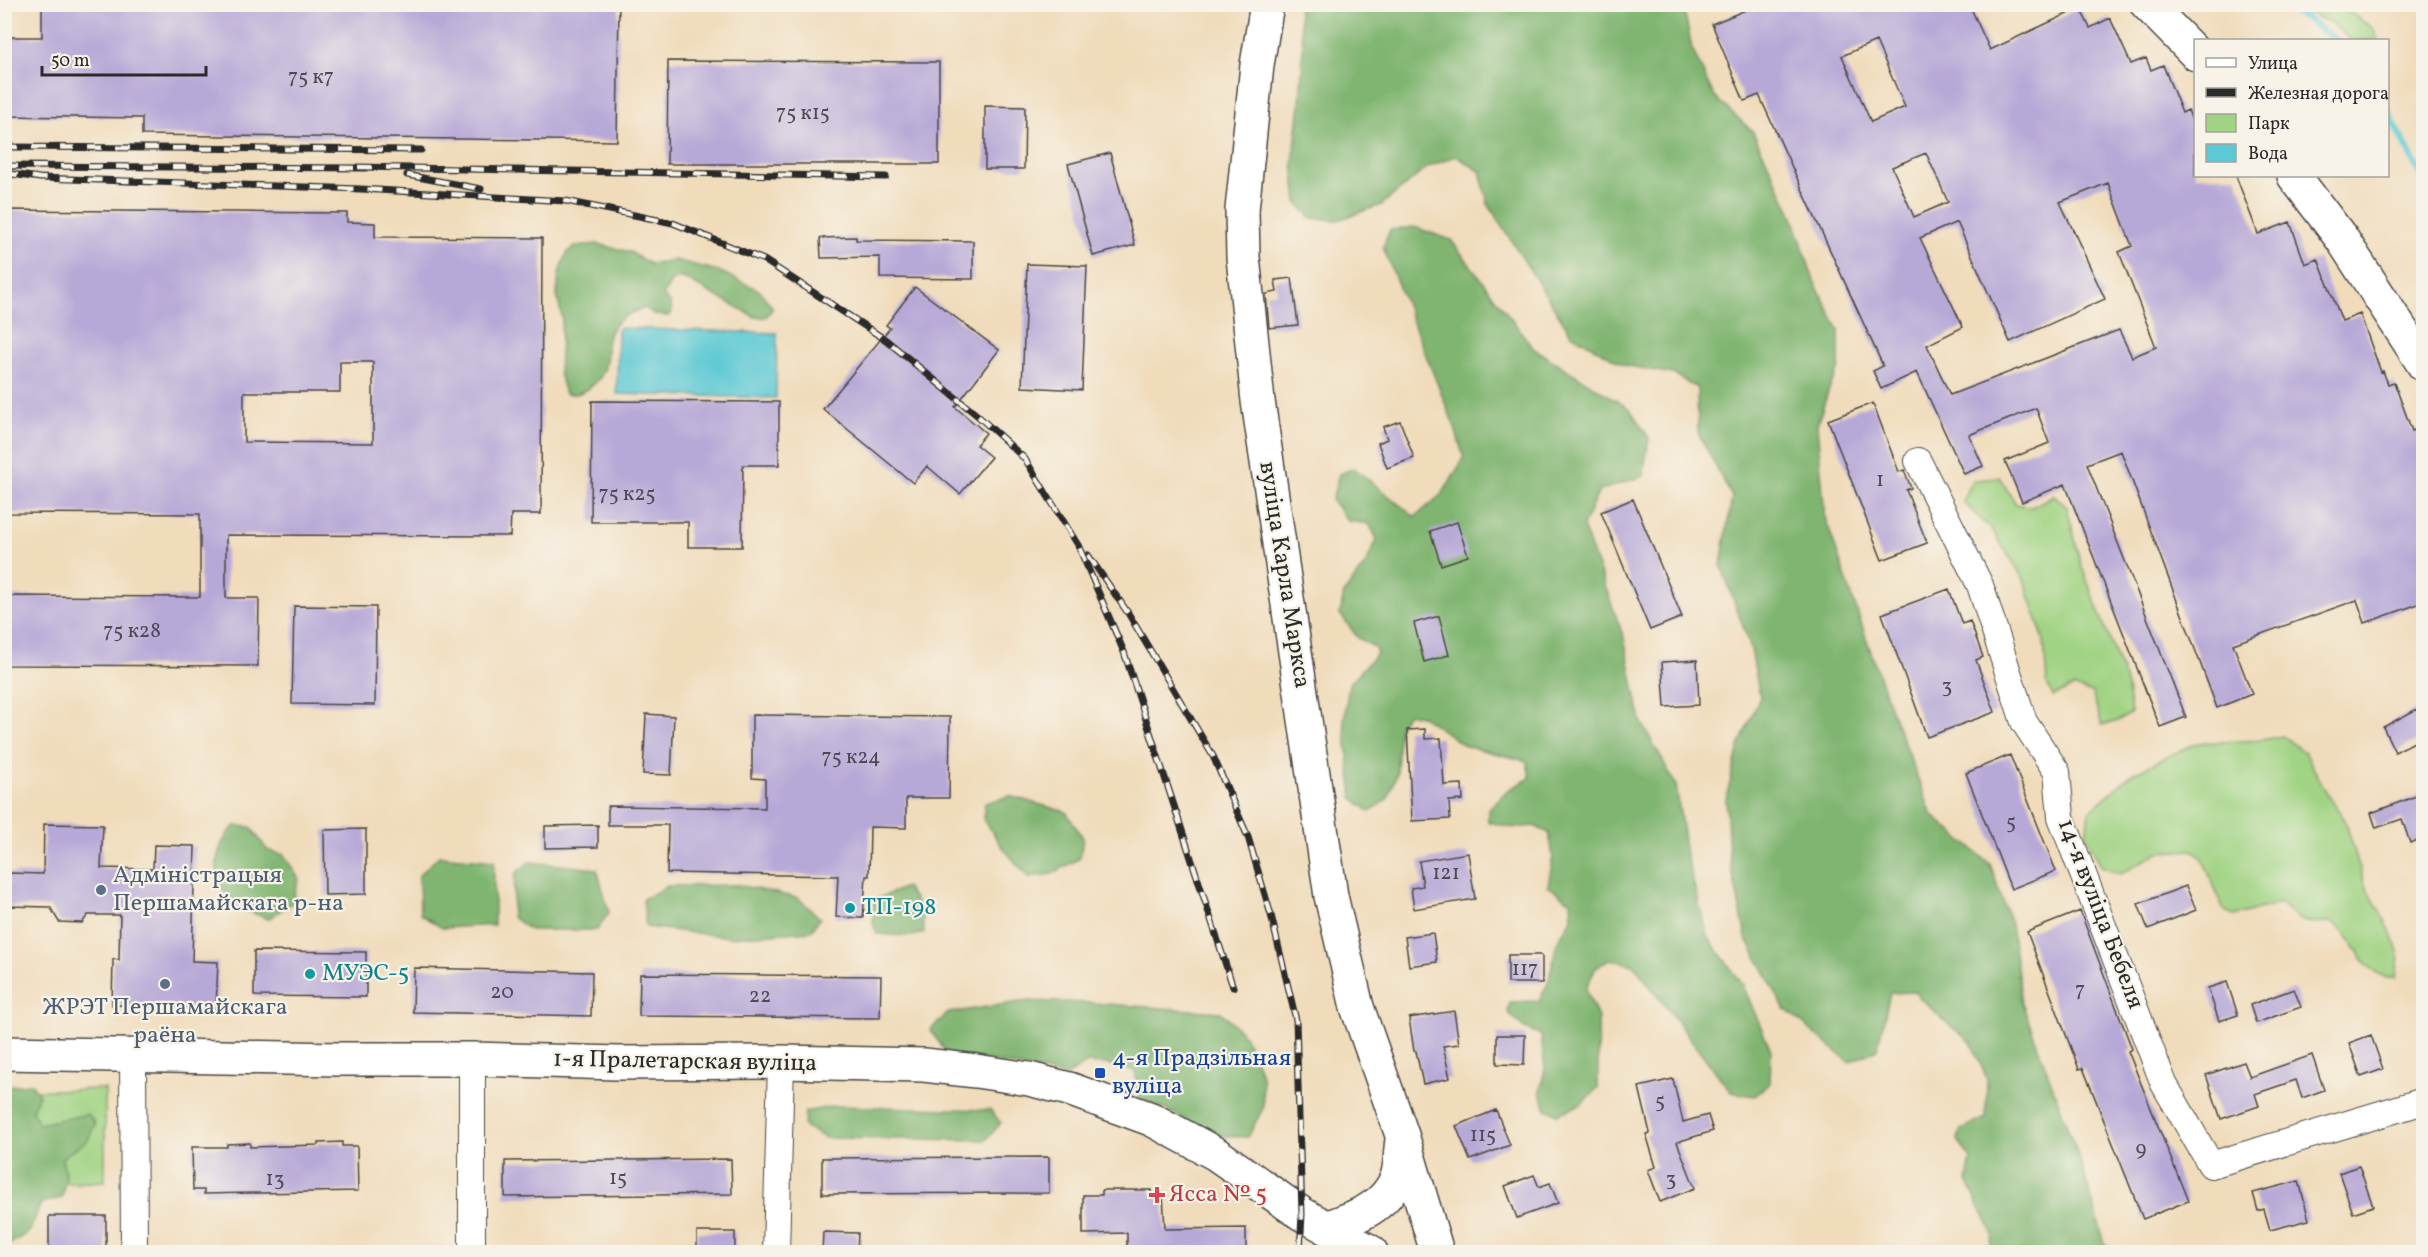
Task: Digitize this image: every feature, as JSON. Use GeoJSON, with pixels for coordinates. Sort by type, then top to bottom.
{"type":"FeatureCollection","features":[{"type":"Feature","properties":{"kind":"main road","name":"вуліца Карла Маркса"},"geometry":{"type":"LineString","coordinates":[[1267,4],[1257,65],[1242,210],[1243,257],[1258,401],[1331,896],[1357,1007],[1402,1135],[1437,1252]]}},
{"type":"Feature","properties":{"kind":"main road"},"geometry":{"type":"LineString","coordinates":[[2147,4],[2194,52]]}},
{"type":"Feature","properties":{"kind":"main road"},"geometry":{"type":"LineString","coordinates":[[2295,177],[2342,239],[2424,365]]}},
{"type":"Feature","properties":{"kind":"main road","name":"1-я Пралетарская вуліца"},"geometry":{"type":"LineString","coordinates":[[4,1053],[618,1063],[781,1062],[924,1065],[1029,1079],[1069,1089],[1151,1119],[1216,1154],[1326,1228]]}},
{"type":"Feature","properties":{"kind":"main road","name":"вуліца Карла Маркса"},"geometry":{"type":"LineString","coordinates":[[1326,1228],[1360,1215],[1382,1202],[1397,1178],[1402,1135]]}},
{"type":"Feature","properties":{"kind":"main road"},"geometry":{"type":"LineString","coordinates":[[1326,1228],[1371,1252]]}},
{"type":"Feature","properties":{"kind":"street","name":"14-я вуліца Бебеля"},"geometry":{"type":"LineString","coordinates":[[1918,462],[1980,585],[2024,722],[2057,772],[2061,817],[2164,1084],[2211,1165],[2424,1101]]}},
{"type":"Feature","properties":{"kind":"street"},"geometry":{"type":"LineString","coordinates":[[133,1056],[134,1252]]}},
{"type":"Feature","properties":{"kind":"street"},"geometry":{"type":"LineString","coordinates":[[472,1059],[472,1252]]}},
{"type":"Feature","properties":{"kind":"street"},"geometry":{"type":"LineString","coordinates":[[776,1252],[781,1062]]}},
{"type":"Feature","properties":{"kind":"green space"},"geometry":{"type":"Polygon","coordinates":[[[1299,5],[1683,5],[1692,49],[1714,96],[1753,132],[1792,214],[1814,281],[1839,330],[1839,368],[1817,425],[1825,517],[1889,705],[1932,815],[1990,864],[2011,924],[2022,1003],[2080,1161],[2105,1243],[2114,1252],[1989,1252],[1993,1235],[1967,1181],[1971,1159],[1958,1140],[1961,1129],[1986,1118],[1987,1079],[1971,1042],[1914,992],[1890,993],[1877,1050],[1849,1062],[1784,1008],[1746,937],[1729,856],[1726,799],[1739,746],[1760,697],[1751,649],[1721,565],[1732,497],[1698,433],[1697,388],[1673,374],[1624,365],[1571,334],[1488,204],[1480,171],[1456,156],[1428,167],[1381,205],[1338,220],[1312,218],[1297,203],[1293,163],[1300,105],[1303,46],[1299,5]]]}},
{"type":"Feature","properties":{"kind":"green space"},"geometry":{"type":"Polygon","coordinates":[[[2291,5],[2338,5],[2373,28],[2378,39],[2350,39],[2331,23],[2291,5]]]}},
{"type":"Feature","properties":{"kind":"green space"},"geometry":{"type":"Polygon","coordinates":[[[1414,227],[1451,240],[1534,349],[1630,409],[1649,438],[1643,476],[1599,491],[1583,526],[1624,638],[1641,721],[1676,785],[1686,855],[1708,937],[1743,985],[1771,1051],[1770,1083],[1754,1096],[1731,1092],[1634,965],[1609,959],[1595,969],[1586,989],[1598,1018],[1598,1088],[1581,1104],[1558,1114],[1546,1109],[1540,1092],[1545,1069],[1541,1035],[1523,1027],[1508,1012],[1510,1002],[1539,1001],[1548,983],[1557,942],[1572,918],[1571,902],[1548,886],[1553,857],[1549,833],[1534,826],[1515,828],[1488,822],[1488,809],[1508,790],[1530,778],[1527,761],[1465,746],[1424,717],[1408,713],[1399,725],[1397,773],[1388,798],[1370,812],[1353,798],[1344,721],[1349,684],[1377,653],[1374,647],[1358,638],[1340,614],[1344,593],[1367,562],[1377,539],[1369,524],[1348,521],[1332,500],[1339,474],[1354,468],[1415,517],[1443,493],[1464,458],[1455,428],[1383,247],[1390,230],[1414,227]]]}},
{"type":"Feature","properties":{"kind":"green space"},"geometry":{"type":"Polygon","coordinates":[[[598,244],[630,252],[650,264],[675,260],[718,271],[759,290],[773,308],[766,317],[755,317],[683,278],[672,280],[663,295],[671,304],[672,312],[668,316],[655,315],[645,308],[620,320],[609,335],[602,374],[584,391],[577,394],[565,394],[559,373],[562,317],[557,296],[559,273],[567,253],[576,246],[598,244]]]}},
{"type":"Feature","properties":{"kind":"green space"},"geometry":{"type":"Polygon","coordinates":[[[1999,477],[2016,504],[2032,507],[2054,495],[2067,507],[2081,565],[2126,682],[2131,713],[2118,721],[2102,725],[2092,693],[2074,687],[2053,696],[2047,684],[2044,641],[2024,579],[1992,530],[1963,502],[1972,481],[1999,477]]]}},
{"type":"Feature","properties":{"kind":"green space"},"geometry":{"type":"Polygon","coordinates":[[[2283,736],[2306,754],[2325,790],[2345,820],[2364,883],[2392,934],[2399,956],[2396,977],[2385,976],[2369,967],[2346,934],[2335,924],[2303,921],[2280,903],[2234,916],[2224,910],[2202,857],[2192,850],[2159,852],[2121,874],[2101,866],[2086,835],[2089,812],[2132,774],[2196,743],[2261,740],[2283,736]]]}},
{"type":"Feature","properties":{"kind":"green space"},"geometry":{"type":"Polygon","coordinates":[[[1010,796],[1066,812],[1083,838],[1080,858],[1052,874],[1028,877],[1003,848],[983,818],[985,803],[1010,796]]]}},
{"type":"Feature","properties":{"kind":"green space"},"geometry":{"type":"Polygon","coordinates":[[[235,826],[251,827],[267,850],[284,855],[299,879],[292,903],[268,919],[245,910],[231,900],[223,891],[219,880],[217,869],[221,846],[235,826]]]}},
{"type":"Feature","properties":{"kind":"green space"},"geometry":{"type":"Polygon","coordinates":[[[439,856],[494,861],[494,925],[442,928],[420,914],[419,875],[439,856]]]}},
{"type":"Feature","properties":{"kind":"green space"},"geometry":{"type":"Polygon","coordinates":[[[529,862],[597,869],[609,912],[597,930],[530,930],[512,917],[515,874],[529,862]]]}},
{"type":"Feature","properties":{"kind":"green space"},"geometry":{"type":"Polygon","coordinates":[[[738,885],[798,898],[820,918],[811,931],[730,937],[646,927],[643,899],[668,886],[738,885]]]}},
{"type":"Feature","properties":{"kind":"green space"},"geometry":{"type":"Polygon","coordinates":[[[906,887],[922,911],[924,933],[912,936],[877,934],[873,923],[874,900],[906,887]]]}},
{"type":"Feature","properties":{"kind":"green space"},"geometry":{"type":"Polygon","coordinates":[[[1026,1001],[1221,1012],[1244,1035],[1262,1075],[1263,1108],[1248,1137],[1221,1136],[1140,1098],[1135,1071],[1104,1064],[1087,1063],[1066,1076],[947,1053],[930,1030],[948,1013],[1026,1001]]]}},
{"type":"Feature","properties":{"kind":"green space"},"geometry":{"type":"Polygon","coordinates":[[[32,1084],[39,1095],[32,1110],[39,1124],[88,1114],[95,1124],[88,1140],[62,1158],[66,1178],[62,1198],[41,1203],[30,1231],[9,1245],[5,1252],[5,1086],[32,1084]]]}},
{"type":"Feature","properties":{"kind":"green space"},"geometry":{"type":"Polygon","coordinates":[[[105,1089],[105,1181],[5,1187],[5,1091],[105,1089]]]}},
{"type":"Feature","properties":{"kind":"green space"},"geometry":{"type":"Polygon","coordinates":[[[834,1106],[990,1110],[1001,1123],[986,1140],[825,1138],[804,1126],[805,1112],[834,1106]]]}},
{"type":"Feature","properties":{"kind":"water"},"geometry":{"type":"Polygon","coordinates":[[[618,328],[777,333],[776,398],[617,394],[618,328]]]}},
{"type":"Feature","properties":{"kind":"building"},"geometry":{"type":"Polygon","coordinates":[[[42,4],[619,4],[617,141],[142,135],[142,118],[4,116],[4,37],[42,37],[42,4]]]}},
{"type":"Feature","properties":{"kind":"building"},"geometry":{"type":"Polygon","coordinates":[[[1760,4],[1969,4],[1990,50],[2080,8],[2090,28],[2110,18],[2131,64],[2146,58],[2151,70],[2163,65],[2182,113],[2188,110],[2194,125],[2194,177],[2236,177],[2258,234],[2290,222],[2305,264],[2318,259],[2342,321],[2360,314],[2381,372],[2383,371],[2388,384],[2394,382],[2412,431],[2424,427],[2424,602],[2365,623],[2357,600],[2233,644],[2252,694],[2217,708],[2121,451],[2087,464],[2186,717],[2160,727],[2065,484],[2022,502],[2005,461],[2049,443],[2036,408],[1969,435],[1983,466],[1964,474],[1917,372],[1881,389],[1873,371],[1883,366],[1759,95],[1744,101],[1712,24],[1760,4]],[[1876,41],[1842,56],[1871,122],[1905,107],[1876,41]],[[1926,153],[1892,167],[1914,217],[1948,202],[1926,153]],[[2108,183],[2060,202],[2105,299],[2010,342],[1957,222],[1920,238],[1963,327],[1927,345],[1950,395],[2119,330],[2132,357],[2156,347],[2119,252],[2132,246],[2108,183]]]}},
{"type":"Feature","properties":{"kind":"building"},"geometry":{"type":"Polygon","coordinates":[[[668,61],[939,62],[939,164],[667,164],[668,61]]]}},
{"type":"Feature","properties":{"kind":"building"},"geometry":{"type":"Polygon","coordinates":[[[985,106],[1025,107],[1024,169],[985,169],[985,106]]]}},
{"type":"Feature","properties":{"kind":"building"},"geometry":{"type":"Polygon","coordinates":[[[1110,153],[1135,245],[1093,256],[1068,164],[1110,153]]]}},
{"type":"Feature","properties":{"kind":"building"},"geometry":{"type":"Polygon","coordinates":[[[4,210],[347,213],[347,222],[375,223],[375,237],[542,238],[541,514],[511,514],[510,536],[226,535],[226,598],[259,598],[258,666],[5,665],[6,596],[200,597],[200,514],[4,513],[4,210]],[[340,362],[340,392],[244,392],[244,442],[373,443],[373,362],[340,362]]]}},
{"type":"Feature","properties":{"kind":"building"},"geometry":{"type":"Polygon","coordinates":[[[856,237],[856,240],[973,241],[973,279],[880,278],[880,257],[821,258],[820,238],[856,237]]]}},
{"type":"Feature","properties":{"kind":"building"},"geometry":{"type":"Polygon","coordinates":[[[1027,264],[1087,266],[1082,390],[1022,387],[1027,264]]]}},
{"type":"Feature","properties":{"kind":"building"},"geometry":{"type":"Polygon","coordinates":[[[1292,278],[1298,325],[1269,328],[1266,294],[1277,292],[1275,280],[1292,278]]]}},
{"type":"Feature","properties":{"kind":"building"},"geometry":{"type":"Polygon","coordinates":[[[915,287],[999,350],[955,407],[986,433],[976,445],[991,457],[960,494],[927,466],[913,483],[823,409],[890,328],[886,325],[915,287]]]}},
{"type":"Feature","properties":{"kind":"building"},"geometry":{"type":"Polygon","coordinates":[[[592,401],[779,402],[779,465],[743,465],[742,547],[688,547],[688,522],[591,522],[592,401]]]}},
{"type":"Feature","properties":{"kind":"building"},"geometry":{"type":"Polygon","coordinates":[[[1873,403],[1899,472],[1904,470],[1911,488],[1906,490],[1927,543],[1882,560],[1828,420],[1873,403]]]}},
{"type":"Feature","properties":{"kind":"building"},"geometry":{"type":"Polygon","coordinates":[[[1400,421],[1414,458],[1387,468],[1378,443],[1387,439],[1383,427],[1400,421]]]}},
{"type":"Feature","properties":{"kind":"building"},"geometry":{"type":"Polygon","coordinates":[[[1633,499],[1682,617],[1650,630],[1601,512],[1633,499]]]}},
{"type":"Feature","properties":{"kind":"building"},"geometry":{"type":"Polygon","coordinates":[[[1457,522],[1468,556],[1441,565],[1430,531],[1457,522]]]}},
{"type":"Feature","properties":{"kind":"building"},"geometry":{"type":"Polygon","coordinates":[[[1949,589],[1962,624],[1970,621],[1983,657],[1976,660],[1995,712],[1927,737],[1882,614],[1949,589]]]}},
{"type":"Feature","properties":{"kind":"building"},"geometry":{"type":"Polygon","coordinates":[[[294,606],[376,607],[375,705],[292,704],[294,606]]]}},
{"type":"Feature","properties":{"kind":"building"},"geometry":{"type":"Polygon","coordinates":[[[1439,616],[1449,655],[1424,662],[1414,623],[1439,616]]]}},
{"type":"Feature","properties":{"kind":"building"},"geometry":{"type":"Polygon","coordinates":[[[1697,660],[1699,705],[1665,707],[1662,662],[1697,660]]]}},
{"type":"Feature","properties":{"kind":"building"},"geometry":{"type":"Polygon","coordinates":[[[2417,709],[2424,723],[2424,737],[2395,752],[2383,727],[2417,709]]]}},
{"type":"Feature","properties":{"kind":"building"},"geometry":{"type":"Polygon","coordinates":[[[646,714],[674,716],[671,775],[643,774],[646,714]]]}},
{"type":"Feature","properties":{"kind":"building"},"geometry":{"type":"Polygon","coordinates":[[[752,715],[950,717],[949,798],[906,798],[906,828],[870,827],[869,876],[866,876],[863,918],[836,917],[838,876],[667,873],[668,825],[608,825],[608,806],[765,808],[765,779],[752,778],[752,715]]]}},
{"type":"Feature","properties":{"kind":"building"},"geometry":{"type":"Polygon","coordinates":[[[1425,729],[1425,739],[1441,738],[1444,785],[1462,784],[1463,800],[1449,801],[1450,819],[1412,821],[1407,730],[1425,729]]]}},
{"type":"Feature","properties":{"kind":"building"},"geometry":{"type":"Polygon","coordinates":[[[2010,755],[2056,871],[2011,889],[1966,773],[2010,755]]]}},
{"type":"Feature","properties":{"kind":"building"},"geometry":{"type":"Polygon","coordinates":[[[2424,793],[2424,838],[2410,843],[2402,819],[2376,828],[2371,813],[2424,793]]]}},
{"type":"Feature","properties":{"kind":"building","name":"Адміністрацыя Першамайскага р-на"},"geometry":{"type":"Polygon","coordinates":[[[44,824],[103,825],[101,868],[153,869],[154,845],[195,846],[192,961],[218,962],[216,1008],[112,1005],[113,959],[119,960],[120,915],[88,915],[82,923],[59,922],[50,907],[8,906],[9,873],[43,874],[44,824]]]}},
{"type":"Feature","properties":{"kind":"building"},"geometry":{"type":"Polygon","coordinates":[[[598,825],[598,847],[545,848],[545,826],[598,825]]]}},
{"type":"Feature","properties":{"kind":"building"},"geometry":{"type":"Polygon","coordinates":[[[366,829],[366,894],[325,895],[324,830],[366,829]]]}},
{"type":"Feature","properties":{"kind":"building"},"geometry":{"type":"Polygon","coordinates":[[[1468,853],[1475,899],[1414,909],[1411,888],[1423,886],[1419,861],[1468,853]]]}},
{"type":"Feature","properties":{"kind":"building"},"geometry":{"type":"Polygon","coordinates":[[[2186,886],[2196,910],[2148,929],[2138,904],[2186,886]]]}},
{"type":"Feature","properties":{"kind":"building"},"geometry":{"type":"Polygon","coordinates":[[[2080,911],[2132,1049],[2128,1051],[2188,1201],[2143,1219],[2083,1068],[2079,1069],[2027,932],[2080,911]]]}},
{"type":"Feature","properties":{"kind":"building"},"geometry":{"type":"Polygon","coordinates":[[[1433,933],[1437,962],[1409,966],[1405,937],[1433,933]]]}},
{"type":"Feature","properties":{"kind":"building","name":"МУЭС-5"},"geometry":{"type":"Polygon","coordinates":[[[254,951],[366,952],[366,997],[254,996],[254,951]]]}},
{"type":"Feature","properties":{"kind":"building"},"geometry":{"type":"Polygon","coordinates":[[[1508,955],[1542,955],[1542,983],[1508,983],[1508,955]]]}},
{"type":"Feature","properties":{"kind":"building"},"geometry":{"type":"Polygon","coordinates":[[[414,968],[592,972],[591,1016],[413,1012],[414,968]]]}},
{"type":"Feature","properties":{"kind":"building"},"geometry":{"type":"Polygon","coordinates":[[[640,974],[881,976],[880,1018],[639,1016],[640,974]]]}},
{"type":"Feature","properties":{"kind":"building"},"geometry":{"type":"Polygon","coordinates":[[[2227,982],[2238,1015],[2219,1021],[2208,988],[2227,982]]]}},
{"type":"Feature","properties":{"kind":"building"},"geometry":{"type":"Polygon","coordinates":[[[2294,989],[2301,1007],[2256,1023],[2250,1005],[2294,989]]]}},
{"type":"Feature","properties":{"kind":"building"},"geometry":{"type":"Polygon","coordinates":[[[1454,1011],[1459,1044],[1443,1046],[1450,1078],[1423,1084],[1416,1051],[1414,1051],[1409,1018],[1454,1011]]]}},
{"type":"Feature","properties":{"kind":"building"},"geometry":{"type":"Polygon","coordinates":[[[1497,1035],[1525,1035],[1524,1065],[1497,1064],[1497,1035]]]}},
{"type":"Feature","properties":{"kind":"building"},"geometry":{"type":"Polygon","coordinates":[[[2371,1035],[2383,1069],[2361,1077],[2349,1043],[2371,1035]]]}},
{"type":"Feature","properties":{"kind":"building"},"geometry":{"type":"Polygon","coordinates":[[[2312,1055],[2324,1090],[2302,1098],[2296,1080],[2255,1094],[2259,1106],[2221,1119],[2206,1075],[2244,1062],[2250,1077],[2312,1055]]]}},
{"type":"Feature","properties":{"kind":"building"},"geometry":{"type":"Polygon","coordinates":[[[1673,1079],[1683,1122],[1708,1115],[1713,1131],[1677,1142],[1695,1188],[1660,1202],[1648,1170],[1656,1167],[1646,1134],[1650,1133],[1639,1087],[1673,1079]]]}},
{"type":"Feature","properties":{"kind":"building"},"geometry":{"type":"Polygon","coordinates":[[[1496,1110],[1510,1145],[1470,1160],[1456,1126],[1496,1110]]]}},
{"type":"Feature","properties":{"kind":"building"},"geometry":{"type":"Polygon","coordinates":[[[342,1142],[342,1146],[357,1146],[358,1191],[204,1194],[204,1190],[193,1190],[192,1147],[227,1147],[227,1144],[250,1143],[250,1147],[318,1145],[318,1143],[342,1142]]]}},
{"type":"Feature","properties":{"kind":"building"},"geometry":{"type":"Polygon","coordinates":[[[1049,1157],[1049,1193],[822,1194],[822,1158],[1049,1157]]]}},
{"type":"Feature","properties":{"kind":"building"},"geometry":{"type":"Polygon","coordinates":[[[731,1159],[732,1194],[505,1197],[505,1161],[731,1159]]]}},
{"type":"Feature","properties":{"kind":"building"},"geometry":{"type":"Polygon","coordinates":[[[2359,1166],[2373,1206],[2353,1213],[2339,1173],[2359,1166]]]}},
{"type":"Feature","properties":{"kind":"building"},"geometry":{"type":"Polygon","coordinates":[[[1534,1175],[1539,1187],[1550,1183],[1558,1203],[1517,1218],[1505,1186],[1534,1175]]]}},
{"type":"Feature","properties":{"kind":"building"},"geometry":{"type":"Polygon","coordinates":[[[2299,1181],[2309,1220],[2270,1230],[2264,1209],[2258,1211],[2253,1193],[2299,1181]]]}},
{"type":"Feature","properties":{"kind":"building"},"geometry":{"type":"Polygon","coordinates":[[[1102,1190],[1151,1190],[1151,1195],[1163,1195],[1165,1229],[1246,1228],[1246,1252],[1127,1252],[1127,1233],[1083,1234],[1083,1195],[1102,1195],[1102,1190]]]}},
{"type":"Feature","properties":{"kind":"building"},"geometry":{"type":"Polygon","coordinates":[[[49,1216],[106,1216],[106,1252],[49,1252],[49,1216]]]}},
{"type":"Feature","properties":{"kind":"building"},"geometry":{"type":"Polygon","coordinates":[[[697,1232],[735,1232],[735,1252],[697,1252],[697,1232]]]}},
{"type":"Feature","properties":{"kind":"building"},"geometry":{"type":"Polygon","coordinates":[[[823,1232],[858,1233],[857,1252],[822,1252],[823,1232]]]}},
{"type":"Feature","properties":{"kind":"waterway"},"geometry":{"type":"LineString","coordinates":[[2279,4],[2306,18],[2334,39]]}},
{"type":"Feature","properties":{"kind":"waterway"},"geometry":{"type":"LineString","coordinates":[[2389,114],[2424,182]]}},
{"type":"Feature","properties":{"kind":"railway"},"geometry":{"type":"LineString","coordinates":[[4,147],[421,150]]}},
{"type":"Feature","properties":{"kind":"railway"},"geometry":{"type":"LineString","coordinates":[[4,166],[366,168]]}},
{"type":"Feature","properties":{"kind":"railway"},"geometry":{"type":"LineString","coordinates":[[358,167],[886,177]]}},
{"type":"Feature","properties":{"kind":"railway"},"geometry":{"type":"LineString","coordinates":[[4,173],[40,178],[361,189],[566,201],[673,223],[764,260],[886,340],[978,416],[1025,459],[1078,545],[1124,652],[1233,987]]}},
{"type":"Feature","properties":{"kind":"railway"},"geometry":{"type":"LineString","coordinates":[[407,175],[481,189]]}},
{"type":"Feature","properties":{"kind":"railway"},"geometry":{"type":"LineString","coordinates":[[1088,555],[1128,613],[1213,756],[1248,837],[1271,915],[1296,1020],[1302,1214],[1300,1252]]}},
{"type":"Feature","properties":{"kind":"place","name":"Адміністрацыя Першамайскага р-на"},"geometry":{"type":"Point","coordinates":[101,890]}},
{"type":"Feature","properties":{"kind":"place","name":"ТП-198"},"geometry":{"type":"Point","coordinates":[850,908]}},
{"type":"Feature","properties":{"kind":"place","name":"МУЭС-5"},"geometry":{"type":"Point","coordinates":[310,974]}},
{"type":"Feature","properties":{"kind":"place","name":"ЖРЭТ Першамайскага раёна"},"geometry":{"type":"Point","coordinates":[165,984]}},
{"type":"Feature","properties":{"kind":"place","name":"4-я Прадзільная вуліца"},"geometry":{"type":"Point","coordinates":[1100,1073]}},
{"type":"Feature","properties":{"kind":"place","name":"Ясса № 5"},"geometry":{"type":"Point","coordinates":[1157,1195]}}]}
